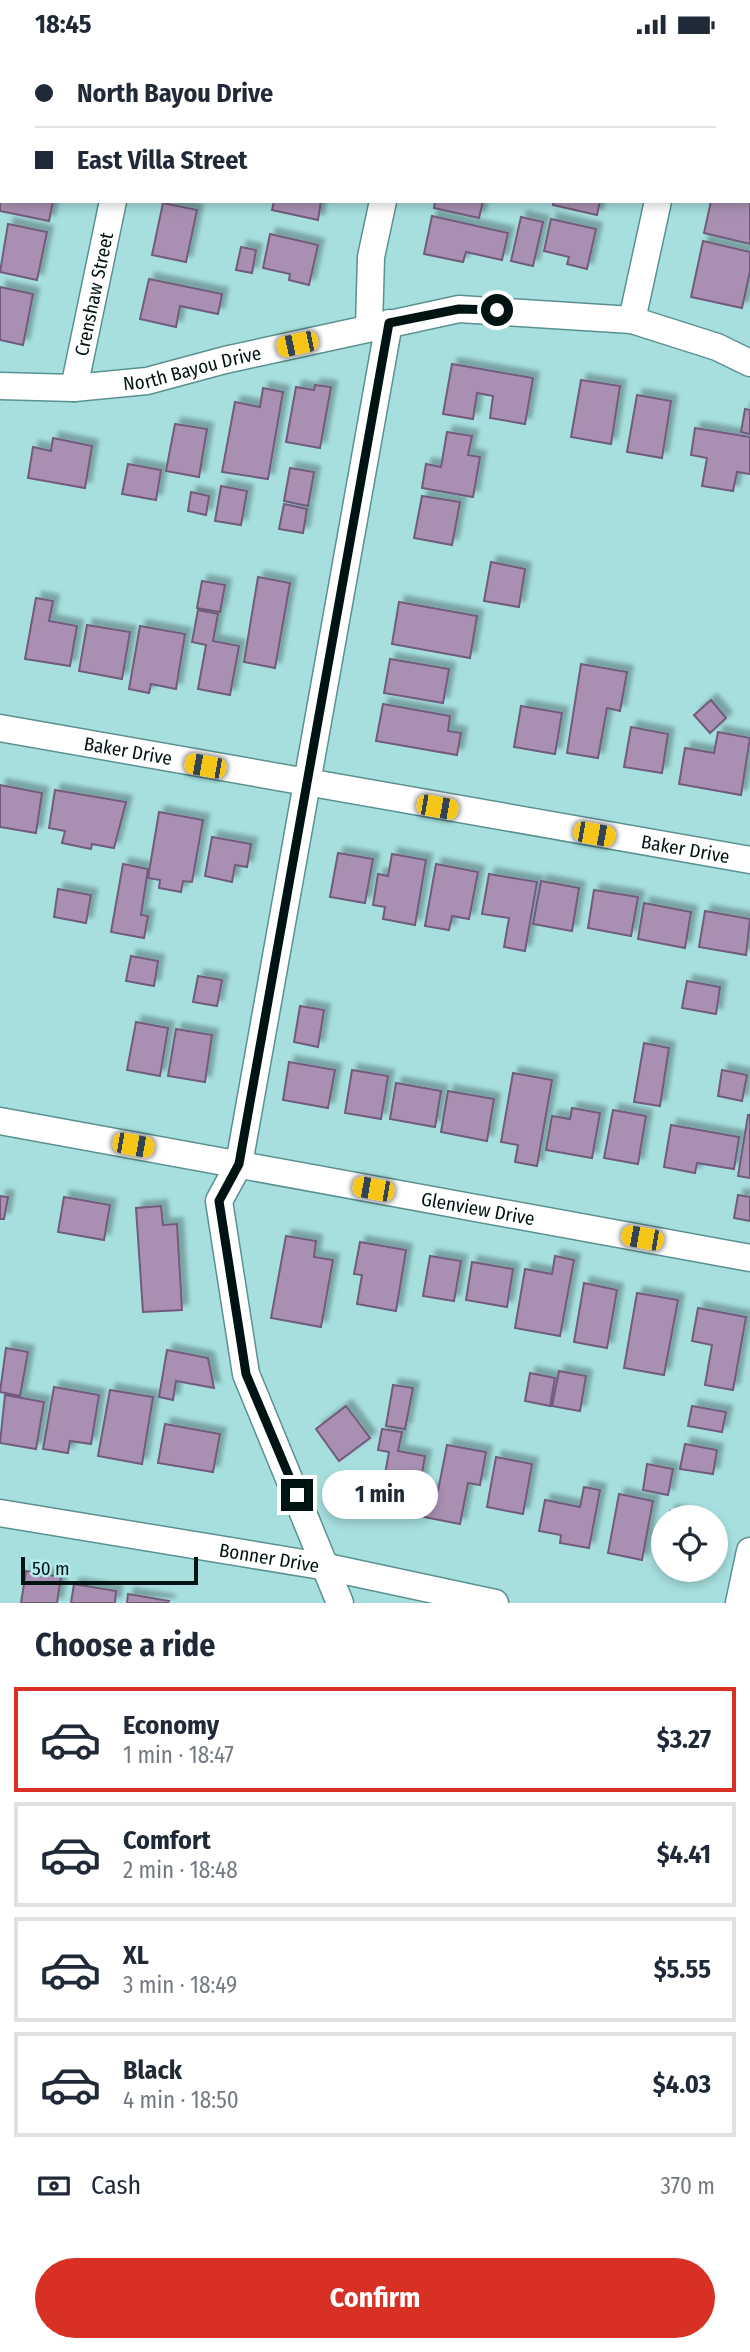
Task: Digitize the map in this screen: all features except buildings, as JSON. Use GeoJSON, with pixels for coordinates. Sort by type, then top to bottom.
{"type":"FeatureCollection","features":[{"type":"Feature","properties":{"kind":"street","name":"Crenshaw Street"},"geometry":{"type":"LineString","coordinates":[[74,388],[113,203]]}},
{"type":"Feature","properties":{"kind":"street"},"geometry":{"type":"LineString","coordinates":[[340,1603],[246,1374],[219,1201],[239,1164],[307,785],[379,325],[371,257],[383,203]]}},
{"type":"Feature","properties":{"kind":"street"},"geometry":{"type":"LineString","coordinates":[[632,320],[658,203]]}},
{"type":"Feature","properties":{"kind":"street","name":"North Bayou Drive"},"geometry":{"type":"LineString","coordinates":[[0,386],[74,388],[147,381],[379,325],[459,309],[632,320],[717,347],[750,363]]}},
{"type":"Feature","properties":{"kind":"street","name":"Baker Drive"},"geometry":{"type":"LineString","coordinates":[[0,728],[307,785],[750,860]]}},
{"type":"Feature","properties":{"kind":"street","name":"Glenview Drive"},"geometry":{"type":"LineString","coordinates":[[0,1121],[750,1258]]}},
{"type":"Feature","properties":{"kind":"street","name":"Bonner Drive"},"geometry":{"type":"LineString","coordinates":[[0,1513],[327,1567],[495,1603]]}},
{"type":"Feature","properties":{"kind":"street"},"geometry":{"type":"LineString","coordinates":[[739,1603],[750,1551]]}},
{"type":"Feature","properties":{"kind":"route"},"geometry":{"type":"LineString","coordinates":[[297,1495],[246,1374],[219,1201],[239,1164],[389,323],[459,309],[497,310]]}}]}
